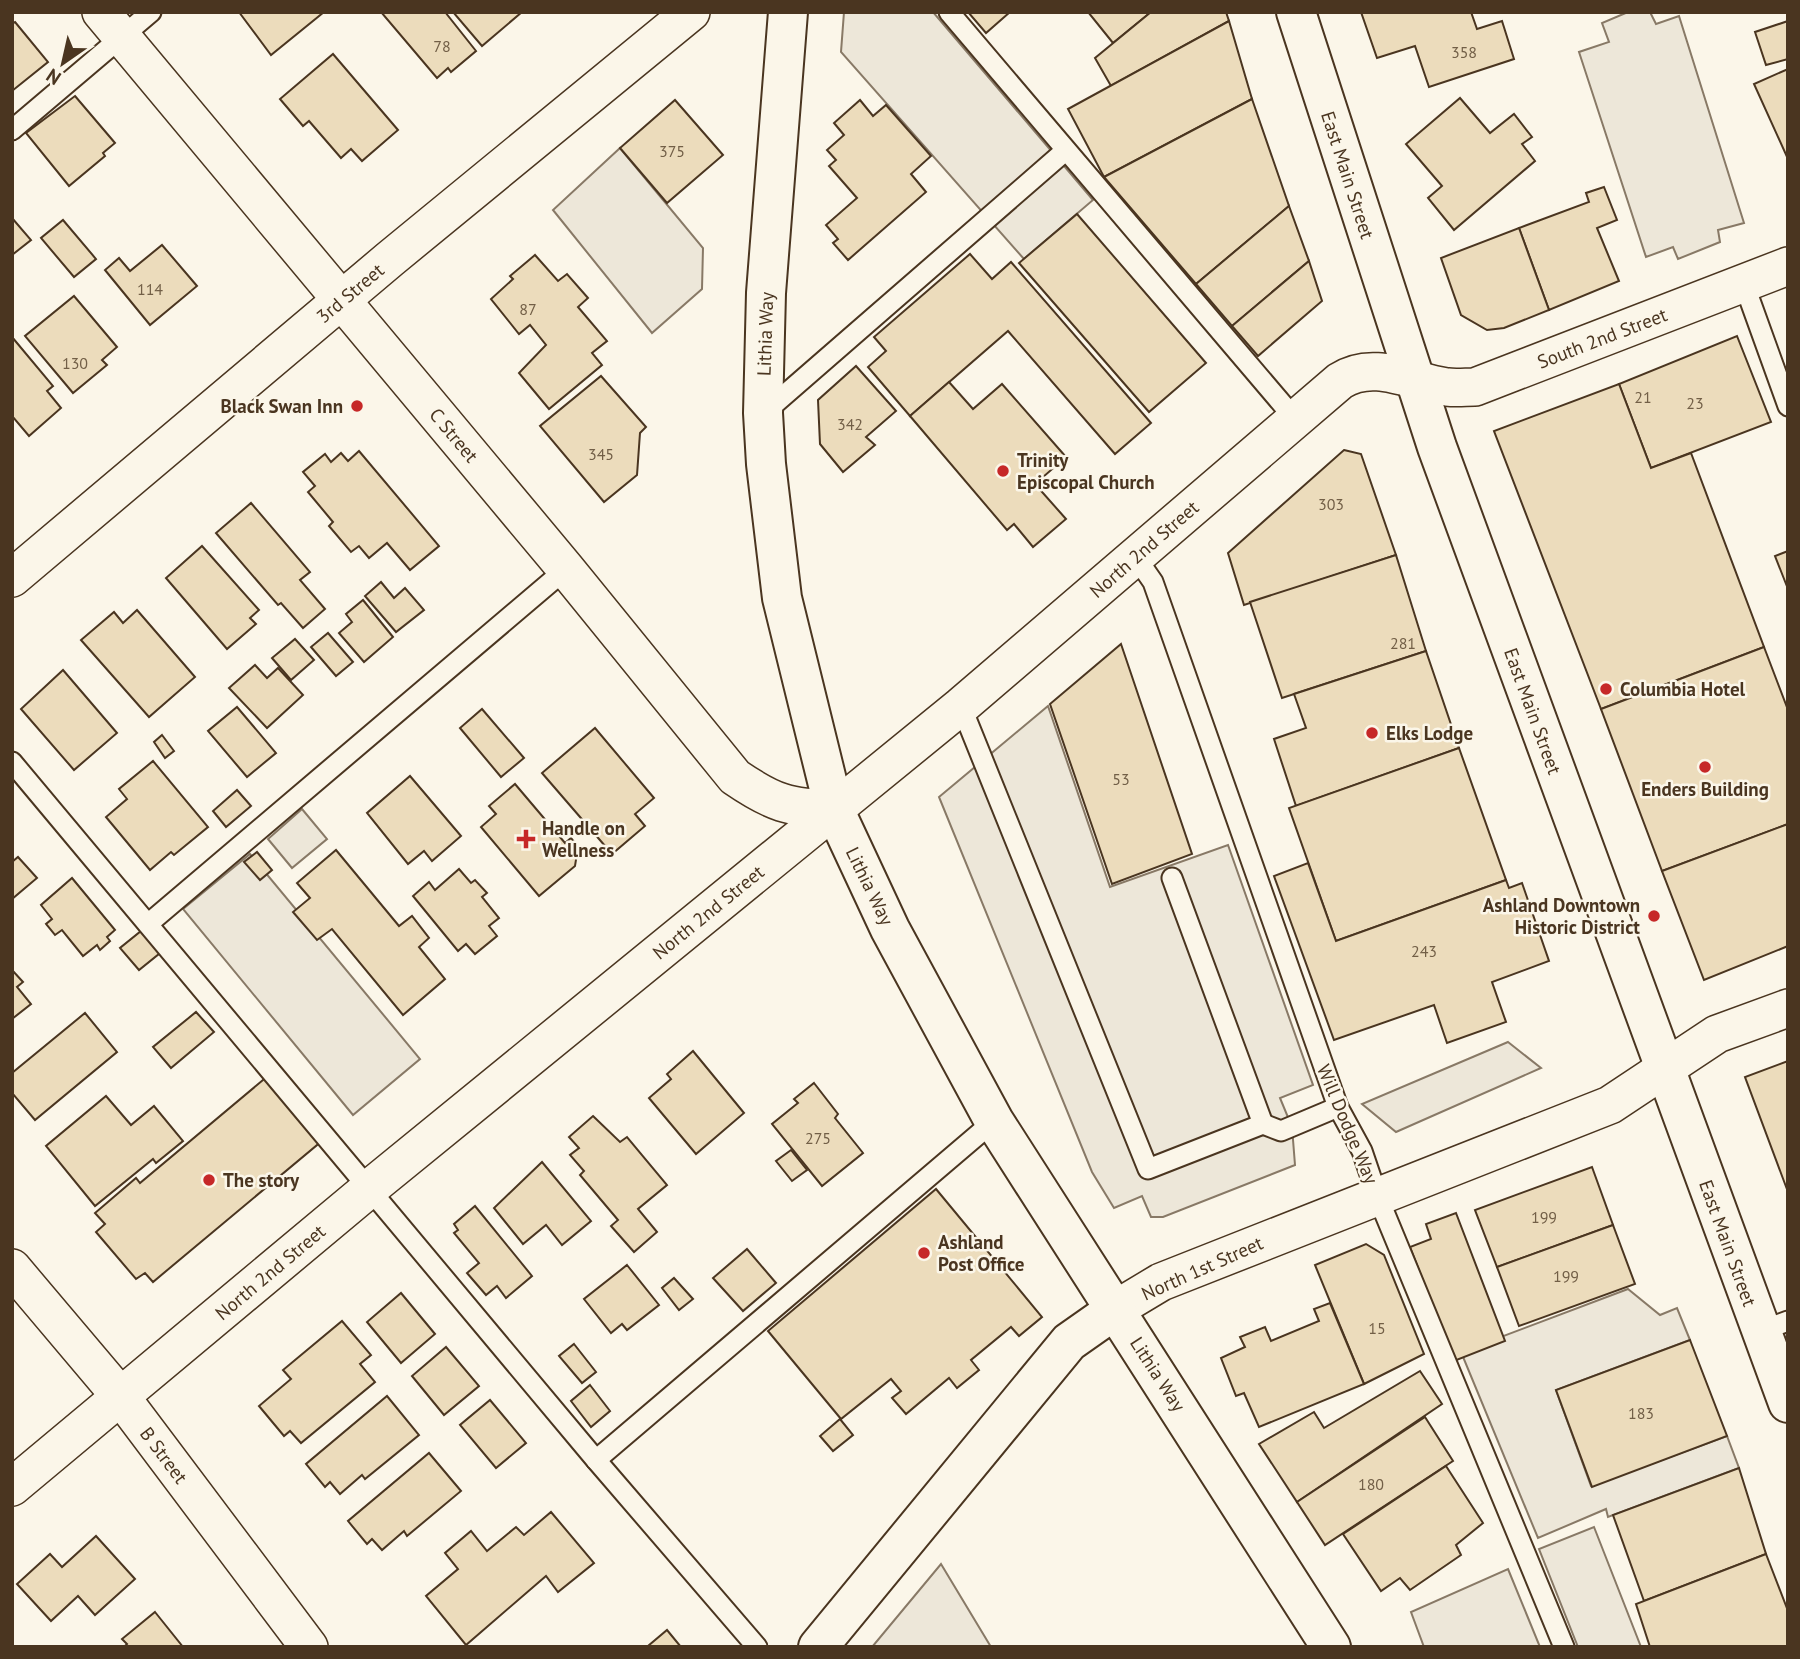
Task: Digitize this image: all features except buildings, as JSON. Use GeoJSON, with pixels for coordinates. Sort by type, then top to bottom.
{"type":"FeatureCollection","features":[{"type":"Feature","properties":{"kind":"main road","name":"Lithia Way"},"geometry":{"type":"LineString","coordinates":[[788,12],[766,293],[763,413],[773,531],[782,598],[834,808],[890,929],[993,1121],[1331,1647]]}},
{"type":"Feature","properties":{"kind":"main road","name":"East Main Street"},"geometry":{"type":"LineString","coordinates":[[1296,12],[1413,379],[1666,1069],[1774,1326],[1788,1403]]}},
{"type":"Feature","properties":{"kind":"main road","name":"North 1st Street"},"geometry":{"type":"LineString","coordinates":[[818,1647],[1069,1342],[1115,1309]]}},
{"type":"Feature","properties":{"kind":"street","name":"3rd Street"},"geometry":{"type":"LineString","coordinates":[[12,578],[341,301],[691,12]]}},
{"type":"Feature","properties":{"kind":"street","name":"C Street"},"geometry":{"type":"LineString","coordinates":[[111,25],[566,569],[735,777],[758,793],[795,808],[834,808]]}},
{"type":"Feature","properties":{"kind":"street","name":"South 2nd Street"},"geometry":{"type":"LineString","coordinates":[[1413,379],[1448,387],[1475,387],[1788,267]]}},
{"type":"Feature","properties":{"kind":"street","name":"North 2nd Street"},"geometry":{"type":"LineString","coordinates":[[12,1487],[370,1188],[961,706],[1295,419],[1354,372],[1374,370],[1413,379]]}},
{"type":"Feature","properties":{"kind":"street","name":"North 1st Street"},"geometry":{"type":"LineString","coordinates":[[1115,1309],[1161,1282],[1610,1105],[1717,1034],[1788,1008]]}},
{"type":"Feature","properties":{"kind":"street","name":"B Street"},"geometry":{"type":"LineString","coordinates":[[12,1268],[121,1398],[309,1647]]}},
{"type":"Feature","properties":{"kind":"lane"},"geometry":{"type":"LineString","coordinates":[[12,130],[111,25],[151,12]]}},
{"type":"Feature","properties":{"kind":"lane"},"geometry":{"type":"LineString","coordinates":[[949,12],[1295,419]]}},
{"type":"Feature","properties":{"kind":"lane"},"geometry":{"type":"LineString","coordinates":[[763,413],[1065,151]]}},
{"type":"Feature","properties":{"kind":"lane"},"geometry":{"type":"LineString","coordinates":[[1744,284],[1788,406]]}},
{"type":"Feature","properties":{"kind":"lane","name":"Will Dodge Way"},"geometry":{"type":"LineString","coordinates":[[1135,556],[1153,582],[1338,1107],[1362,1151],[1377,1195],[1563,1647]]}},
{"type":"Feature","properties":{"kind":"lane"},"geometry":{"type":"LineString","coordinates":[[148,924],[566,569]]}},
{"type":"Feature","properties":{"kind":"lane"},"geometry":{"type":"LineString","coordinates":[[961,706],[1148,1169],[1263,1124],[1281,1130],[1338,1107]]}},
{"type":"Feature","properties":{"kind":"lane"},"geometry":{"type":"LineString","coordinates":[[12,762],[596,1460],[757,1647]]}},
{"type":"Feature","properties":{"kind":"lane"},"geometry":{"type":"LineString","coordinates":[[1172,878],[1263,1124]]}},
{"type":"Feature","properties":{"kind":"lane"},"geometry":{"type":"LineString","coordinates":[[596,1460],[993,1121]]}},
{"type":"Feature","properties":{"kind":"shaded area"},"geometry":{"type":"Polygon","coordinates":[[[844,12],[933,12],[1093,200],[1024,259],[841,52],[844,12]]]}},
{"type":"Feature","properties":{"kind":"shaded area"},"geometry":{"type":"Polygon","coordinates":[[[1628,12],[1650,12],[1656,24],[1679,16],[1744,223],[1718,230],[1720,242],[1678,259],[1673,247],[1646,257],[1579,52],[1609,42],[1602,23],[1628,12]]]}},
{"type":"Feature","properties":{"kind":"shaded area"},"geometry":{"type":"Polygon","coordinates":[[[620,148],[703,248],[702,289],[652,333],[553,210],[620,148]]]}},
{"type":"Feature","properties":{"kind":"shaded area"},"geometry":{"type":"Polygon","coordinates":[[[1048,706],[1110,887],[1228,845],[1313,1085],[1280,1098],[1292,1127],[1295,1165],[1163,1217],[1151,1217],[1142,1196],[1114,1208],[1092,1172],[939,797],[1048,706]]]}},
{"type":"Feature","properties":{"kind":"shaded area"},"geometry":{"type":"Polygon","coordinates":[[[302,809],[327,839],[292,868],[268,839],[302,809]]]}},
{"type":"Feature","properties":{"kind":"shaded area"},"geometry":{"type":"Polygon","coordinates":[[[250,854],[420,1059],[353,1115],[183,909],[250,854]]]}},
{"type":"Feature","properties":{"kind":"shaded area"},"geometry":{"type":"Polygon","coordinates":[[[1508,1042],[1541,1068],[1396,1132],[1362,1104],[1508,1042]]]}},
{"type":"Feature","properties":{"kind":"shaded area"},"geometry":{"type":"Polygon","coordinates":[[[1628,1289],[1660,1315],[1677,1308],[1690,1340],[1556,1390],[1591,1486],[1727,1436],[1739,1468],[1608,1517],[1606,1509],[1538,1538],[1461,1352],[1628,1289]]]}},
{"type":"Feature","properties":{"kind":"shaded area"},"geometry":{"type":"Polygon","coordinates":[[[1594,1527],[1641,1647],[1578,1647],[1539,1549],[1594,1527]]]}},
{"type":"Feature","properties":{"kind":"shaded area"},"geometry":{"type":"Polygon","coordinates":[[[941,1564],[991,1647],[872,1647],[941,1564]]]}},
{"type":"Feature","properties":{"kind":"shaded area"},"geometry":{"type":"Polygon","coordinates":[[[1508,1569],[1540,1647],[1424,1647],[1411,1612],[1508,1569]]]}},
{"type":"Feature","properties":{"kind":"place","name":"Black Swan Inn"},"geometry":{"type":"Point","coordinates":[357,406]}},
{"type":"Feature","properties":{"kind":"place","name":"Trinity Episcopal Church"},"geometry":{"type":"Point","coordinates":[1003,471]}},
{"type":"Feature","properties":{"kind":"place","name":"Columbia Hotel"},"geometry":{"type":"Point","coordinates":[1606,689]}},
{"type":"Feature","properties":{"kind":"place","name":"Elks Lodge"},"geometry":{"type":"Point","coordinates":[1372,733]}},
{"type":"Feature","properties":{"kind":"place","name":"Enders Building"},"geometry":{"type":"Point","coordinates":[1705,767]}},
{"type":"Feature","properties":{"kind":"place","name":"Handle on Wellness"},"geometry":{"type":"Point","coordinates":[526,839]}},
{"type":"Feature","properties":{"kind":"place","name":"Ashland Downtown Historic District"},"geometry":{"type":"Point","coordinates":[1654,916]}},
{"type":"Feature","properties":{"kind":"place","name":"The story"},"geometry":{"type":"Point","coordinates":[209,1180]}},
{"type":"Feature","properties":{"kind":"place","name":"Ashland Post Office"},"geometry":{"type":"Point","coordinates":[924,1253]}}]}
